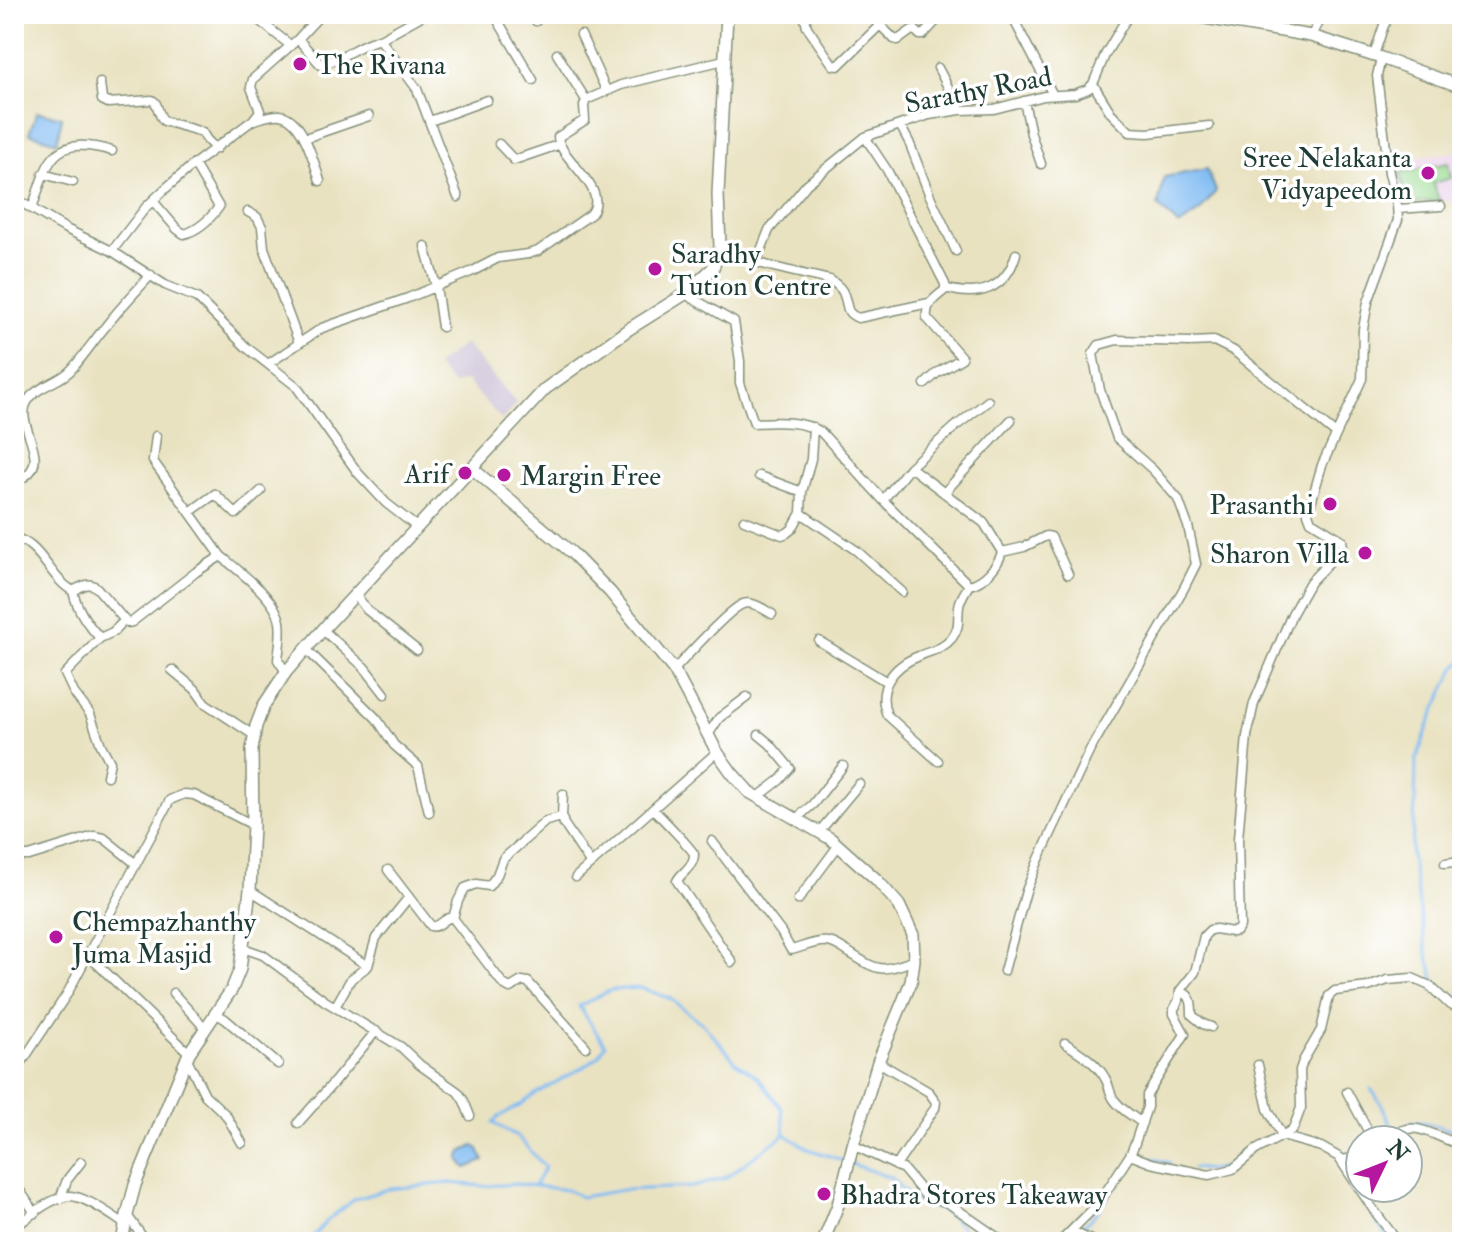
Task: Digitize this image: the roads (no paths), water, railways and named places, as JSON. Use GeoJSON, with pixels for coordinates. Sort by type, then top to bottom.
{"type":"FeatureCollection","features":[{"type":"Feature","properties":{"kind":"main road"},"geometry":{"type":"LineString","coordinates":[[122,1242],[135,1185],[188,1056],[232,989],[240,969],[250,890],[252,750],[264,705],[306,649],[545,389],[629,329],[685,294],[713,268],[720,248],[718,194],[727,14]]}},
{"type":"Feature","properties":{"kind":"main road"},"geometry":{"type":"LineString","coordinates":[[1182,14],[1311,36],[1460,83]]}},
{"type":"Feature","properties":{"kind":"main road"},"geometry":{"type":"LineString","coordinates":[[473,469],[593,573],[674,670],[717,752],[749,792],[819,832],[877,880],[899,905],[913,935],[911,982],[878,1062],[838,1205],[823,1242]]}},
{"type":"Feature","properties":{"kind":"street"},"geometry":{"type":"LineString","coordinates":[[251,14],[294,42],[321,65],[380,39],[425,14]]}},
{"type":"Feature","properties":{"kind":"street"},"geometry":{"type":"LineString","coordinates":[[263,114],[251,87],[253,79],[321,14]]}},
{"type":"Feature","properties":{"kind":"street"},"geometry":{"type":"LineString","coordinates":[[494,14],[533,80]]}},
{"type":"Feature","properties":{"kind":"street"},"geometry":{"type":"LineString","coordinates":[[804,14],[807,27],[833,65],[838,66],[880,25],[898,40],[912,30],[923,35],[936,21]]}},
{"type":"Feature","properties":{"kind":"street","name":"Sarathy Road"},"geometry":{"type":"LineString","coordinates":[[756,263],[769,230],[807,184],[865,137],[929,115],[994,109],[1088,89],[1129,14]]}},
{"type":"Feature","properties":{"kind":"street"},"geometry":{"type":"LineString","coordinates":[[1311,36],[1324,14]]}},
{"type":"Feature","properties":{"kind":"street"},"geometry":{"type":"LineString","coordinates":[[1060,1242],[1075,1232],[1134,1157],[1147,1107],[1147,1095],[1185,1034],[1174,1009],[1180,991],[1195,972],[1207,932],[1216,929],[1232,932],[1240,926],[1238,839],[1249,722],[1254,703],[1292,614],[1310,582],[1343,547],[1342,540],[1308,517],[1322,465],[1362,379],[1363,329],[1368,302],[1397,227],[1398,209],[1389,173],[1377,76],[1377,57],[1384,25],[1391,14]]}},
{"type":"Feature","properties":{"kind":"street"},"geometry":{"type":"LineString","coordinates":[[1014,20],[1053,95]]}},
{"type":"Feature","properties":{"kind":"street"},"geometry":{"type":"LineString","coordinates":[[581,35],[606,90]]}},
{"type":"Feature","properties":{"kind":"street"},"geometry":{"type":"LineString","coordinates":[[380,39],[417,89],[458,197]]}},
{"type":"Feature","properties":{"kind":"street"},"geometry":{"type":"LineString","coordinates":[[557,54],[586,100]]}},
{"type":"Feature","properties":{"kind":"street"},"geometry":{"type":"LineString","coordinates":[[268,364],[322,328],[408,298],[498,258],[538,251],[591,214],[597,203],[576,166],[558,145],[558,137],[585,120],[586,100],[606,90],[724,60]]}},
{"type":"Feature","properties":{"kind":"street"},"geometry":{"type":"LineString","coordinates":[[938,68],[960,110]]}},
{"type":"Feature","properties":{"kind":"street"},"geometry":{"type":"LineString","coordinates":[[100,83],[102,100],[108,103],[152,100],[164,121],[202,132],[216,149]]}},
{"type":"Feature","properties":{"kind":"street"},"geometry":{"type":"LineString","coordinates":[[1093,84],[1111,113],[1130,132],[1209,126]]}},
{"type":"Feature","properties":{"kind":"street"},"geometry":{"type":"LineString","coordinates":[[430,121],[487,100]]}},
{"type":"Feature","properties":{"kind":"street"},"geometry":{"type":"LineString","coordinates":[[1024,101],[1041,164]]}},
{"type":"Feature","properties":{"kind":"street"},"geometry":{"type":"LineString","coordinates":[[112,251],[153,201],[194,164],[263,114],[292,120],[305,138],[320,181]]}},
{"type":"Feature","properties":{"kind":"street"},"geometry":{"type":"LineString","coordinates":[[305,138],[369,116]]}},
{"type":"Feature","properties":{"kind":"street"},"geometry":{"type":"LineString","coordinates":[[900,125],[956,251]]}},
{"type":"Feature","properties":{"kind":"street"},"geometry":{"type":"LineString","coordinates":[[720,248],[756,263],[830,280],[844,293],[851,315],[858,318],[929,303],[945,290],[943,276],[887,170],[865,137]]}},
{"type":"Feature","properties":{"kind":"street"},"geometry":{"type":"LineString","coordinates":[[32,209],[50,159],[65,149],[85,144],[112,151]]}},
{"type":"Feature","properties":{"kind":"street"},"geometry":{"type":"LineString","coordinates":[[499,144],[514,160],[558,145]]}},
{"type":"Feature","properties":{"kind":"street"},"geometry":{"type":"LineString","coordinates":[[153,201],[184,234],[194,231],[211,218],[219,207],[194,164]]}},
{"type":"Feature","properties":{"kind":"street"},"geometry":{"type":"LineString","coordinates":[[43,174],[73,182]]}},
{"type":"Feature","properties":{"kind":"street"},"geometry":{"type":"LineString","coordinates":[[14,198],[66,229],[112,251],[165,285],[197,298],[246,347],[296,386],[358,473],[386,503],[418,528]]}},
{"type":"Feature","properties":{"kind":"street"},"geometry":{"type":"LineString","coordinates":[[1398,209],[1441,206]]}},
{"type":"Feature","properties":{"kind":"street"},"geometry":{"type":"LineString","coordinates":[[248,212],[257,217],[262,227],[264,248],[299,343]]}},
{"type":"Feature","properties":{"kind":"street"},"geometry":{"type":"LineString","coordinates":[[425,246],[436,286],[442,327]]}},
{"type":"Feature","properties":{"kind":"street"},"geometry":{"type":"LineString","coordinates":[[945,288],[979,293],[996,286],[1004,279],[1016,254]]}},
{"type":"Feature","properties":{"kind":"street"},"geometry":{"type":"LineString","coordinates":[[14,483],[34,466],[35,458],[24,416],[28,399],[69,373],[151,275]]}},
{"type":"Feature","properties":{"kind":"street"},"geometry":{"type":"LineString","coordinates":[[685,294],[734,322],[740,383],[754,423],[778,422],[813,427],[821,432],[883,500],[969,585]]}},
{"type":"Feature","properties":{"kind":"street"},"geometry":{"type":"LineString","coordinates":[[925,384],[962,358],[927,318],[929,303]]}},
{"type":"Feature","properties":{"kind":"street"},"geometry":{"type":"LineString","coordinates":[[1004,971],[1026,891],[1090,750],[1196,564],[1188,526],[1178,499],[1153,470],[1117,438],[1100,390],[1093,354],[1099,345],[1117,340],[1214,341],[1234,351],[1336,434]]}},
{"type":"Feature","properties":{"kind":"street"},"geometry":{"type":"LineString","coordinates":[[883,500],[910,467],[988,401]]}},
{"type":"Feature","properties":{"kind":"street"},"geometry":{"type":"LineString","coordinates":[[944,493],[1011,420]]}},
{"type":"Feature","properties":{"kind":"street"},"geometry":{"type":"LineString","coordinates":[[744,520],[782,535],[792,529],[801,513],[802,492],[811,459],[813,427]]}},
{"type":"Feature","properties":{"kind":"street"},"geometry":{"type":"LineString","coordinates":[[156,436],[153,461],[221,556],[273,604],[280,619],[278,660],[286,672]]}},
{"type":"Feature","properties":{"kind":"street"},"geometry":{"type":"LineString","coordinates":[[910,467],[984,523],[1002,552],[999,562],[978,583],[969,585]]}},
{"type":"Feature","properties":{"kind":"street"},"geometry":{"type":"LineString","coordinates":[[759,476],[802,492]]}},
{"type":"Feature","properties":{"kind":"street"},"geometry":{"type":"LineString","coordinates":[[190,512],[215,494],[236,514],[261,491]]}},
{"type":"Feature","properties":{"kind":"street"},"geometry":{"type":"LineString","coordinates":[[801,513],[857,551],[902,592]]}},
{"type":"Feature","properties":{"kind":"street"},"geometry":{"type":"LineString","coordinates":[[1002,552],[1024,547],[1046,536],[1051,537],[1068,574]]}},
{"type":"Feature","properties":{"kind":"street"},"geometry":{"type":"LineString","coordinates":[[14,538],[31,546],[64,586],[73,591],[85,620],[100,638]]}},
{"type":"Feature","properties":{"kind":"street"},"geometry":{"type":"LineString","coordinates":[[73,591],[87,583],[92,584],[124,621],[132,622],[221,556]]}},
{"type":"Feature","properties":{"kind":"street"},"geometry":{"type":"LineString","coordinates":[[938,761],[887,715],[882,693],[902,665],[936,651],[954,635],[959,624],[959,607],[969,585]]}},
{"type":"Feature","properties":{"kind":"street"},"geometry":{"type":"LineString","coordinates":[[355,594],[367,610],[417,650]]}},
{"type":"Feature","properties":{"kind":"street"},"geometry":{"type":"LineString","coordinates":[[674,670],[739,606],[754,604],[772,614]]}},
{"type":"Feature","properties":{"kind":"street"},"geometry":{"type":"LineString","coordinates":[[107,776],[110,762],[90,714],[74,693],[65,674],[100,638],[113,632],[124,621]]}},
{"type":"Feature","properties":{"kind":"street"},"geometry":{"type":"LineString","coordinates":[[323,630],[364,667],[385,694]]}},
{"type":"Feature","properties":{"kind":"street"},"geometry":{"type":"LineString","coordinates":[[819,641],[887,682]]}},
{"type":"Feature","properties":{"kind":"street"},"geometry":{"type":"LineString","coordinates":[[306,649],[377,719],[394,745],[418,766],[429,812]]}},
{"type":"Feature","properties":{"kind":"street"},"geometry":{"type":"LineString","coordinates":[[172,670],[195,689],[205,703],[255,736]]}},
{"type":"Feature","properties":{"kind":"street"},"geometry":{"type":"LineString","coordinates":[[708,735],[719,718],[747,697]]}},
{"type":"Feature","properties":{"kind":"street"},"geometry":{"type":"LineString","coordinates":[[758,797],[790,768],[759,735]]}},
{"type":"Feature","properties":{"kind":"street"},"geometry":{"type":"LineString","coordinates":[[576,877],[717,752]]}},
{"type":"Feature","properties":{"kind":"street"},"geometry":{"type":"LineString","coordinates":[[796,819],[813,804],[843,766]]}},
{"type":"Feature","properties":{"kind":"street"},"geometry":{"type":"LineString","coordinates":[[819,832],[859,784]]}},
{"type":"Feature","properties":{"kind":"street"},"geometry":{"type":"LineString","coordinates":[[14,1074],[67,994],[170,800],[184,794],[194,795],[253,825]]}},
{"type":"Feature","properties":{"kind":"street"},"geometry":{"type":"LineString","coordinates":[[563,794],[562,817],[567,830],[590,863]]}},
{"type":"Feature","properties":{"kind":"street"},"geometry":{"type":"LineString","coordinates":[[653,809],[693,851],[695,858],[677,881],[732,962]]}},
{"type":"Feature","properties":{"kind":"street"},"geometry":{"type":"LineString","coordinates":[[453,918],[465,888],[476,884],[489,886],[503,859],[546,821],[562,817]]}},
{"type":"Feature","properties":{"kind":"street"},"geometry":{"type":"LineString","coordinates":[[15,855],[29,856],[94,836],[104,838],[136,864]]}},
{"type":"Feature","properties":{"kind":"street"},"geometry":{"type":"LineString","coordinates":[[712,841],[781,932],[791,950],[825,941],[881,970],[893,969],[914,960]]}},
{"type":"Feature","properties":{"kind":"street"},"geometry":{"type":"LineString","coordinates":[[798,900],[838,846]]}},
{"type":"Feature","properties":{"kind":"street"},"geometry":{"type":"LineString","coordinates":[[1445,863],[1462,861]]}},
{"type":"Feature","properties":{"kind":"street"},"geometry":{"type":"LineString","coordinates":[[388,870],[431,926],[453,918]]}},
{"type":"Feature","properties":{"kind":"street"},"geometry":{"type":"LineString","coordinates":[[250,890],[368,966]]}},
{"type":"Feature","properties":{"kind":"street"},"geometry":{"type":"LineString","coordinates":[[335,1007],[351,979],[368,966],[376,938],[409,897]]}},
{"type":"Feature","properties":{"kind":"street"},"geometry":{"type":"LineString","coordinates":[[453,918],[503,984],[510,988],[522,981],[528,982],[586,1047]]}},
{"type":"Feature","properties":{"kind":"street"},"geometry":{"type":"LineString","coordinates":[[243,948],[263,955],[335,1007],[401,1047],[458,1092],[470,1116]]}},
{"type":"Feature","properties":{"kind":"street"},"geometry":{"type":"LineString","coordinates":[[88,955],[188,1056],[205,1095],[226,1115],[242,1143]]}},
{"type":"Feature","properties":{"kind":"street"},"geometry":{"type":"LineString","coordinates":[[1134,1157],[1209,1175],[1233,1169],[1280,1133],[1293,1129],[1301,1108],[1300,1070],[1321,1030],[1329,996],[1335,991],[1412,978],[1430,986],[1450,1005],[1462,1008]]}},
{"type":"Feature","properties":{"kind":"street"},"geometry":{"type":"LineString","coordinates":[[1180,991],[1191,998],[1192,1015],[1211,1027]]}},
{"type":"Feature","properties":{"kind":"street"},"geometry":{"type":"LineString","coordinates":[[173,993],[205,1028]]}},
{"type":"Feature","properties":{"kind":"street"},"geometry":{"type":"LineString","coordinates":[[215,1013],[278,1064]]}},
{"type":"Feature","properties":{"kind":"street"},"geometry":{"type":"LineString","coordinates":[[298,1123],[376,1031]]}},
{"type":"Feature","properties":{"kind":"street"},"geometry":{"type":"LineString","coordinates":[[1065,1043],[1096,1066],[1105,1077],[1112,1098],[1142,1123]]}},
{"type":"Feature","properties":{"kind":"street"},"geometry":{"type":"LineString","coordinates":[[878,1062],[929,1092],[936,1102],[896,1166]]}},
{"type":"Feature","properties":{"kind":"street"},"geometry":{"type":"LineString","coordinates":[[1258,1065],[1268,1109],[1280,1133],[1321,1147],[1344,1160]]}},
{"type":"Feature","properties":{"kind":"street"},"geometry":{"type":"LineString","coordinates":[[1347,1092],[1364,1124]]}},
{"type":"Feature","properties":{"kind":"street"},"geometry":{"type":"LineString","coordinates":[[1424,1130],[1462,1145]]}},
{"type":"Feature","properties":{"kind":"street"},"geometry":{"type":"LineString","coordinates":[[853,1145],[903,1169],[924,1194],[948,1203],[1004,1242]]}},
{"type":"Feature","properties":{"kind":"street"},"geometry":{"type":"LineString","coordinates":[[1339,1158],[1398,1242]]}},
{"type":"Feature","properties":{"kind":"street"},"geometry":{"type":"LineString","coordinates":[[60,1199],[67,1180],[81,1162]]}},
{"type":"Feature","properties":{"kind":"street"},"geometry":{"type":"LineString","coordinates":[[14,1182],[35,1213]]}},
{"type":"Feature","properties":{"kind":"street"},"geometry":{"type":"LineString","coordinates":[[14,1228],[68,1196],[126,1220],[146,1242]]}},
{"type":"Feature","properties":{"kind":"street"},"geometry":{"type":"LineString","coordinates":[[1075,1232],[1094,1242]]}},
{"type":"Feature","properties":{"kind":"water"},"geometry":{"type":"Polygon","coordinates":[[[37,112],[62,117],[57,142],[29,133],[37,112]]]}},
{"type":"Feature","properties":{"kind":"water"},"geometry":{"type":"Polygon","coordinates":[[[1207,169],[1216,191],[1200,211],[1179,226],[1158,206],[1164,177],[1207,169]]]}},
{"type":"Feature","properties":{"kind":"water"},"geometry":{"type":"Polygon","coordinates":[[[474,1146],[479,1149],[484,1161],[466,1168],[459,1159],[462,1152],[474,1146]]]}},
{"type":"Feature","properties":{"kind":"waterway"},"geometry":{"type":"LineString","coordinates":[[1462,662],[1455,668],[1430,721],[1416,761],[1411,855],[1427,954],[1435,982],[1442,993],[1462,999]]}},
{"type":"Feature","properties":{"kind":"waterway"},"geometry":{"type":"LineString","coordinates":[[534,1186],[545,1167],[517,1136],[493,1123],[599,1056],[605,1045],[579,1006],[611,990],[641,988],[669,998],[703,1024],[737,1063],[758,1077],[782,1109],[785,1134]]}},
{"type":"Feature","properties":{"kind":"waterway"},"geometry":{"type":"LineString","coordinates":[[1371,1089],[1390,1124]]}},
{"type":"Feature","properties":{"kind":"waterway"},"geometry":{"type":"LineString","coordinates":[[1411,1124],[1419,1121],[1462,1133]]}},
{"type":"Feature","properties":{"kind":"waterway"},"geometry":{"type":"LineString","coordinates":[[308,1242],[329,1219],[355,1199],[389,1189],[449,1183],[484,1186],[518,1184],[568,1190],[581,1197],[622,1190],[692,1187],[725,1178],[785,1134],[808,1149],[845,1161]]}},
{"type":"Feature","properties":{"kind":"waterway"},"geometry":{"type":"LineString","coordinates":[[1146,1157],[1170,1163]]}},
{"type":"Feature","properties":{"kind":"waterway"},"geometry":{"type":"LineString","coordinates":[[852,1164],[891,1178],[916,1203],[944,1211],[978,1242]]}},
{"type":"Feature","properties":{"kind":"waterway"},"geometry":{"type":"LineString","coordinates":[[1193,1168],[1221,1168]]}},
{"type":"Feature","properties":{"kind":"waterway"},"geometry":{"type":"LineString","coordinates":[[1068,1242],[1099,1210],[1112,1190]]}},
{"type":"Feature","properties":{"kind":"waterway"},"geometry":{"type":"LineString","coordinates":[[1372,1214],[1389,1242]]}},
{"type":"Feature","properties":{"kind":"waterway"},"geometry":{"type":"LineString","coordinates":[[1089,1230],[1117,1242]]}},
{"type":"Feature","properties":{"kind":"place","name":"The Rivana"},"geometry":{"type":"Point","coordinates":[300,64]}},
{"type":"Feature","properties":{"kind":"place","name":"Sree Nelakanta Vidyapeedom"},"geometry":{"type":"Point","coordinates":[1428,173]}},
{"type":"Feature","properties":{"kind":"place","name":"Saradhy Tution Centre"},"geometry":{"type":"Point","coordinates":[655,269]}},
{"type":"Feature","properties":{"kind":"place","name":"Arif"},"geometry":{"type":"Point","coordinates":[465,473]}},
{"type":"Feature","properties":{"kind":"place","name":"Margin Free"},"geometry":{"type":"Point","coordinates":[504,475]}},
{"type":"Feature","properties":{"kind":"place","name":"Prasanthi"},"geometry":{"type":"Point","coordinates":[1330,504]}},
{"type":"Feature","properties":{"kind":"place","name":"Sharon Villa"},"geometry":{"type":"Point","coordinates":[1365,553]}},
{"type":"Feature","properties":{"kind":"place","name":"Chempazhanthy Juma Masjid"},"geometry":{"type":"Point","coordinates":[56,937]}},
{"type":"Feature","properties":{"kind":"place","name":"Bhadra Stores Takeaway"},"geometry":{"type":"Point","coordinates":[824,1194]}}]}
